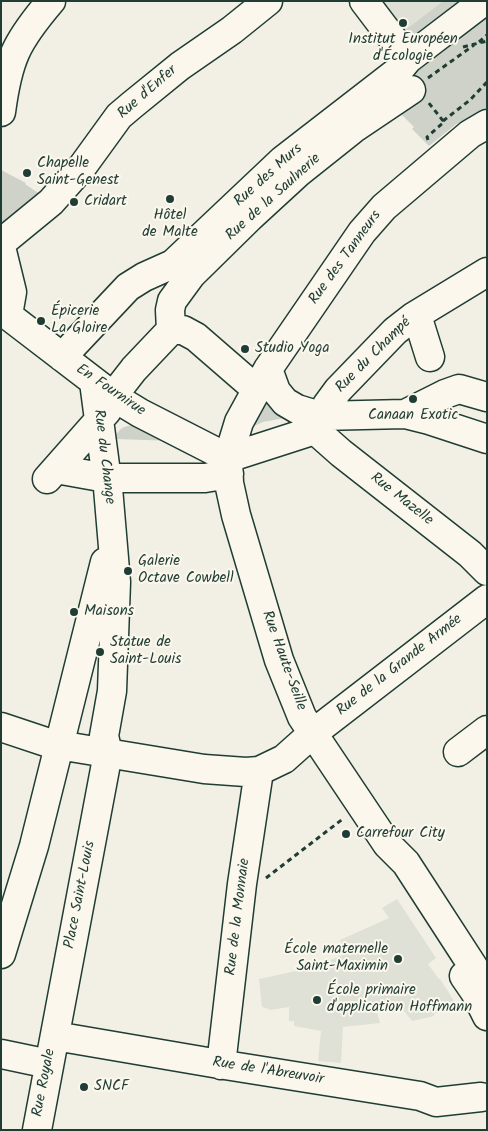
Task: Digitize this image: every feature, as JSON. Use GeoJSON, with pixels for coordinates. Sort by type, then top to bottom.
{"type":"FeatureCollection","features":[{"type":"Feature","properties":{"kind":"street"},"geometry":{"type":"LineString","coordinates":[[1,109],[6,76],[17,46],[34,21],[51,1]]}},
{"type":"Feature","properties":{"kind":"street","name":"Rue d'Enfer"},"geometry":{"type":"LineString","coordinates":[[1,243],[51,202],[82,167],[119,116],[180,66],[232,30],[268,1]]}},
{"type":"Feature","properties":{"kind":"street"},"geometry":{"type":"LineString","coordinates":[[364,1],[408,59]]}},
{"type":"Feature","properties":{"kind":"street","name":"Rue des Murs"},"geometry":{"type":"LineString","coordinates":[[62,357],[128,287],[144,277],[173,264],[283,160],[398,71],[408,59],[484,1]]}},
{"type":"Feature","properties":{"kind":"street","name":"Rue de la Saulnerie"},"geometry":{"type":"LineString","coordinates":[[171,330],[170,310],[172,301],[191,275],[299,172],[353,130],[414,89]]}},
{"type":"Feature","properties":{"kind":"street","name":"Rue des Tanneurs"},"geometry":{"type":"LineString","coordinates":[[229,466],[239,422],[262,379],[374,218],[384,207],[470,134],[487,124]]}},
{"type":"Feature","properties":{"kind":"street"},"geometry":{"type":"LineString","coordinates":[[1,247],[12,292],[5,312]]}},
{"type":"Feature","properties":{"kind":"street","name":"Rue du Champé"},"geometry":{"type":"LineString","coordinates":[[318,423],[327,404],[338,390],[395,331],[413,317],[487,272]]}},
{"type":"Feature","properties":{"kind":"street","name":"En Fournirue"},"geometry":{"type":"LineString","coordinates":[[5,312],[108,392],[229,466]]}},
{"type":"Feature","properties":{"kind":"street"},"geometry":{"type":"LineString","coordinates":[[413,317],[420,325],[430,357]]}},
{"type":"Feature","properties":{"kind":"street"},"geometry":{"type":"LineString","coordinates":[[318,423],[285,402],[262,379],[196,337],[183,330],[171,330],[134,369],[108,392],[99,420],[52,474],[106,478],[205,478],[318,423],[404,414],[487,439]]}},
{"type":"Feature","properties":{"kind":"street"},"geometry":{"type":"LineString","coordinates":[[404,414],[432,400],[459,390],[487,397]]}},
{"type":"Feature","properties":{"kind":"street","name":"Rue du Change"},"geometry":{"type":"LineString","coordinates":[[99,420],[112,532],[108,581]]}},
{"type":"Feature","properties":{"kind":"street","name":"Rue Mazelle"},"geometry":{"type":"LineString","coordinates":[[318,423],[349,459],[470,554],[487,572]]}},
{"type":"Feature","properties":{"kind":"street","name":"Rue Haute-Seille"},"geometry":{"type":"LineString","coordinates":[[229,466],[236,515],[279,660],[296,705],[312,734],[387,844],[406,863],[487,988]]}},
{"type":"Feature","properties":{"kind":"street"},"geometry":{"type":"LineString","coordinates":[[1,954],[34,846],[56,745],[108,581]]}},
{"type":"Feature","properties":{"kind":"street","name":"Place Saint-Louis"},"geometry":{"type":"LineString","coordinates":[[57,1025],[108,753],[104,736],[112,691],[108,581]]}},
{"type":"Feature","properties":{"kind":"street","name":"Rue de la Grande Armée"},"geometry":{"type":"LineString","coordinates":[[259,771],[284,759],[312,734],[487,599]]}},
{"type":"Feature","properties":{"kind":"street"},"geometry":{"type":"LineString","coordinates":[[1,727],[56,745],[204,769],[259,771]]}},
{"type":"Feature","properties":{"kind":"street"},"geometry":{"type":"LineString","coordinates":[[458,752],[487,730]]}},
{"type":"Feature","properties":{"kind":"street","name":"Rue de la Monnaie"},"geometry":{"type":"LineString","coordinates":[[221,1065],[242,884],[259,771]]}},
{"type":"Feature","properties":{"kind":"street","name":"Rue Haute-Seille"},"geometry":{"type":"LineString","coordinates":[[387,844],[394,869],[475,992],[487,1016]]}},
{"type":"Feature","properties":{"kind":"street","name":"Rue Royale"},"geometry":{"type":"LineString","coordinates":[[37,1130],[57,1025]]}},
{"type":"Feature","properties":{"kind":"street","name":"Rue de l'Abreuvoir"},"geometry":{"type":"LineString","coordinates":[[57,1025],[221,1065],[420,1096],[436,1102],[479,1105]]}},
{"type":"Feature","properties":{"kind":"street"},"geometry":{"type":"LineString","coordinates":[[1,1054],[49,1064]]}},
{"type":"Feature","properties":{"kind":"path"},"geometry":{"type":"LineString","coordinates":[[443,121],[414,89],[487,36]]}},
{"type":"Feature","properties":{"kind":"path"},"geometry":{"type":"LineString","coordinates":[[476,44],[487,41]]}},
{"type":"Feature","properties":{"kind":"path"},"geometry":{"type":"LineString","coordinates":[[442,158],[426,138],[443,121],[470,100],[487,82]]}},
{"type":"Feature","properties":{"kind":"path"},"geometry":{"type":"LineString","coordinates":[[242,884],[256,886],[349,814]]}},
{"type":"Feature","properties":{"kind":"shaded area","name":"Institut Européen d'Écologie"},"geometry":{"type":"Polygon","coordinates":[[[375,1],[443,1],[400,34],[375,1]]]}},
{"type":"Feature","properties":{"kind":"shaded area"},"geometry":{"type":"Polygon","coordinates":[[[443,1],[462,1],[406,42],[400,34],[443,1]]]}},
{"type":"Feature","properties":{"kind":"shaded area"},"geometry":{"type":"Polygon","coordinates":[[[487,10],[487,108],[455,125],[429,146],[395,108],[411,74],[417,70],[413,66],[487,10]]]}},
{"type":"Feature","properties":{"kind":"shaded area"},"geometry":{"type":"Polygon","coordinates":[[[1,170],[26,183],[46,198],[1,227],[1,170]]]}},
{"type":"Feature","properties":{"kind":"shaded area"},"geometry":{"type":"Polygon","coordinates":[[[268,397],[285,418],[263,422],[254,426],[268,397]]]}},
{"type":"Feature","properties":{"kind":"shaded area"},"geometry":{"type":"Polygon","coordinates":[[[138,425],[175,441],[115,439],[121,429],[138,425]]]}},
{"type":"Feature","properties":{"kind":"shaded area"},"geometry":{"type":"Polygon","coordinates":[[[397,899],[436,958],[428,964],[456,1004],[434,1014],[434,1016],[412,1021],[400,1006],[386,1011],[384,1004],[375,1006],[380,1023],[343,1027],[341,1063],[318,1061],[321,1031],[294,1026],[294,1021],[289,1021],[289,1007],[271,1010],[262,1007],[259,979],[314,967],[345,954],[340,940],[389,918],[382,908],[397,899]]]}},
{"type":"Feature","properties":{"kind":"place","name":"Institut Européen d'Écologie"},"geometry":{"type":"Point","coordinates":[403,23]}},
{"type":"Feature","properties":{"kind":"place","name":"Chapelle Saint-Genest"},"geometry":{"type":"Point","coordinates":[27,173]}},
{"type":"Feature","properties":{"kind":"place","name":"Hôtel de Malte"},"geometry":{"type":"Point","coordinates":[170,199]}},
{"type":"Feature","properties":{"kind":"place","name":"Cridart"},"geometry":{"type":"Point","coordinates":[74,202]}},
{"type":"Feature","properties":{"kind":"place","name":"Épicerie La Gloire"},"geometry":{"type":"Point","coordinates":[41,321]}},
{"type":"Feature","properties":{"kind":"place","name":"Studio Yoga"},"geometry":{"type":"Point","coordinates":[245,349]}},
{"type":"Feature","properties":{"kind":"place","name":"Canaan Exotic"},"geometry":{"type":"Point","coordinates":[413,399]}},
{"type":"Feature","properties":{"kind":"place","name":"Galerie Octave Cowbell"},"geometry":{"type":"Point","coordinates":[128,571]}},
{"type":"Feature","properties":{"kind":"place","name":"Maisons"},"geometry":{"type":"Point","coordinates":[74,612]}},
{"type":"Feature","properties":{"kind":"place","name":"Statue de Saint-Louis"},"geometry":{"type":"Point","coordinates":[100,652]}},
{"type":"Feature","properties":{"kind":"place","name":"Carrefour City"},"geometry":{"type":"Point","coordinates":[346,834]}},
{"type":"Feature","properties":{"kind":"place","name":"École maternelle Saint-Maximin"},"geometry":{"type":"Point","coordinates":[398,959]}},
{"type":"Feature","properties":{"kind":"place","name":"École primaire d'application Hoffmann"},"geometry":{"type":"Point","coordinates":[317,1000]}},
{"type":"Feature","properties":{"kind":"place","name":"SNCF"},"geometry":{"type":"Point","coordinates":[84,1087]}}]}
